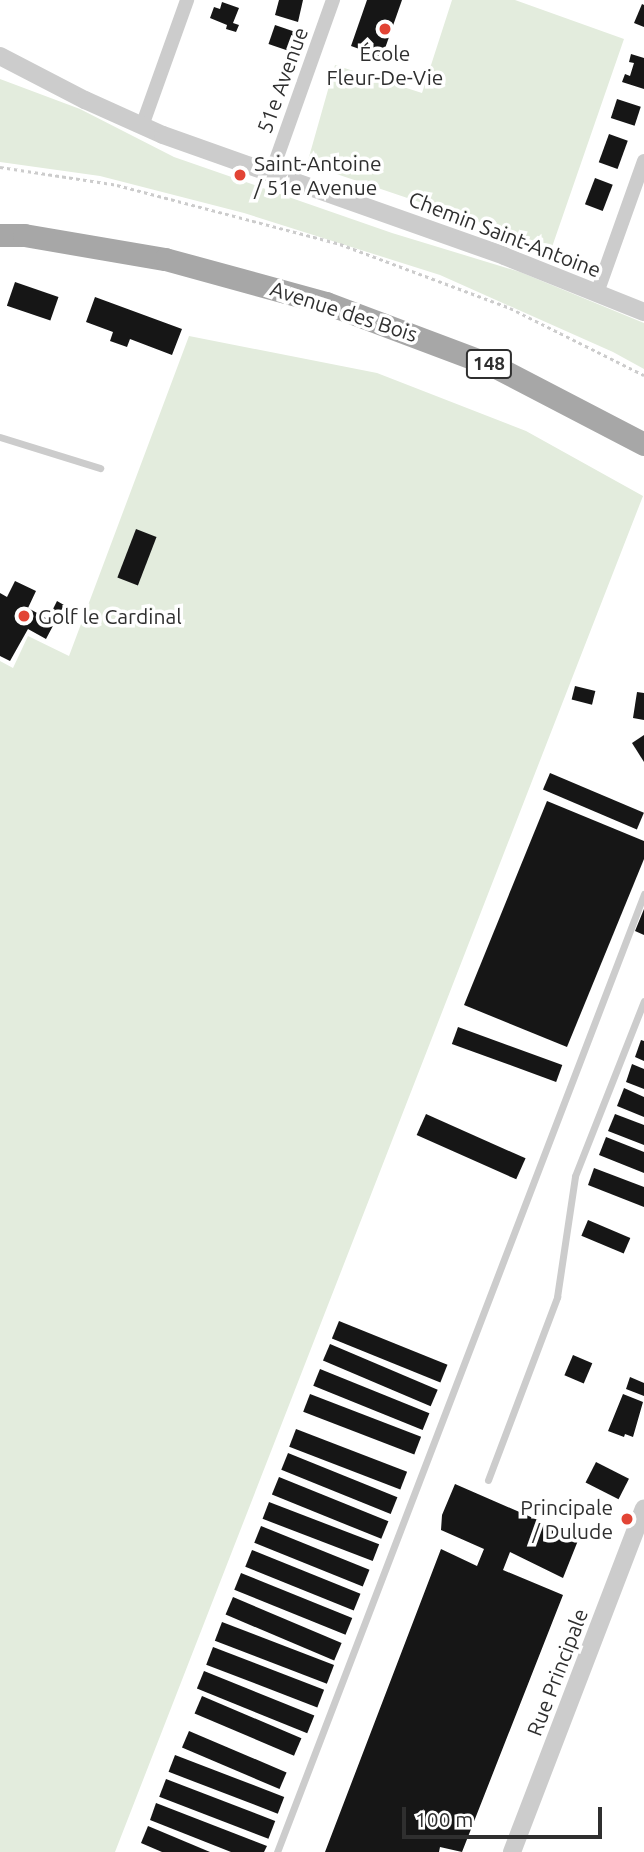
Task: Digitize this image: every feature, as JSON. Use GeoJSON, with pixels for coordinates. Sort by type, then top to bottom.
{"type":"FeatureCollection","features":[{"type":"Feature","properties":{"kind":"main road","name":"Avenue des Bois"},"geometry":{"type":"LineString","coordinates":[[0,228],[24,235],[200,267],[338,307],[494,366],[644,444]]}},
{"type":"Feature","properties":{"kind":"main road","name":"Avenue des Bois"},"geometry":{"type":"LineString","coordinates":[[0,235],[24,235]]}},
{"type":"Feature","properties":{"kind":"street"},"geometry":{"type":"LineString","coordinates":[[142,127],[187,0]]}},
{"type":"Feature","properties":{"kind":"street","name":"51e Avenue"},"geometry":{"type":"LineString","coordinates":[[271,174],[333,0]]}},
{"type":"Feature","properties":{"kind":"street","name":"Chemin Saint-Antoine"},"geometry":{"type":"LineString","coordinates":[[0,56],[142,127],[432,230],[644,312]]}},
{"type":"Feature","properties":{"kind":"street"},"geometry":{"type":"LineString","coordinates":[[597,293],[644,161]]}},
{"type":"Feature","properties":{"kind":"street","name":"Rue Principale"},"geometry":{"type":"LineString","coordinates":[[512,1852],[644,1509]]}},
{"type":"Feature","properties":{"kind":"lane"},"geometry":{"type":"LineString","coordinates":[[0,437],[100,468]]}},
{"type":"Feature","properties":{"kind":"lane"},"geometry":{"type":"LineString","coordinates":[[276,1852],[644,894]]}},
{"type":"Feature","properties":{"kind":"lane"},"geometry":{"type":"LineString","coordinates":[[488,1480],[557,1297],[575,1176],[644,1001]]}},
{"type":"Feature","properties":{"kind":"path"},"geometry":{"type":"LineString","coordinates":[[0,167],[117,185],[340,244],[510,308],[644,374]]}},
{"type":"Feature","properties":{"kind":"green space"},"geometry":{"type":"Polygon","coordinates":[[[452,0],[515,0],[624,39],[552,247],[307,164],[335,65],[422,93],[452,0]]]}},
{"type":"Feature","properties":{"kind":"green space"},"geometry":{"type":"Polygon","coordinates":[[[0,79],[80,109],[174,157],[392,233],[520,272],[644,323],[644,369],[613,352],[440,275],[244,213],[100,176],[0,162],[0,79]]]}},
{"type":"Feature","properties":{"kind":"green space","name":"Golf le Cardinal"},"geometry":{"type":"Polygon","coordinates":[[[189,336],[377,373],[526,431],[643,496],[115,1852],[0,1852],[0,661],[13,668],[28,636],[69,656],[189,336]]]}},
{"type":"Feature","properties":{"kind":"building"},"geometry":{"type":"Polygon","coordinates":[[[279,0],[303,0],[298,22],[275,15],[279,0]]]}},
{"type":"Feature","properties":{"kind":"building"},"geometry":{"type":"Polygon","coordinates":[[[367,0],[402,0],[382,57],[351,46],[367,0]]]}},
{"type":"Feature","properties":{"kind":"building"},"geometry":{"type":"Polygon","coordinates":[[[222,2],[239,8],[233,23],[239,25],[236,32],[210,18],[214,7],[220,9],[222,2]]]}},
{"type":"Feature","properties":{"kind":"building"},"geometry":{"type":"Polygon","coordinates":[[[642,4],[644,5],[644,27],[634,23],[642,4]]]}},
{"type":"Feature","properties":{"kind":"building"},"geometry":{"type":"Polygon","coordinates":[[[275,25],[298,33],[291,52],[268,44],[275,25]]]}},
{"type":"Feature","properties":{"kind":"building"},"geometry":{"type":"Polygon","coordinates":[[[631,54],[644,58],[644,89],[622,82],[625,74],[630,76],[634,63],[629,62],[631,54]]]}},
{"type":"Feature","properties":{"kind":"building"},"geometry":{"type":"Polygon","coordinates":[[[617,99],[641,107],[635,126],[611,118],[617,99]]]}},
{"type":"Feature","properties":{"kind":"building"},"geometry":{"type":"Polygon","coordinates":[[[609,134],[628,141],[618,169],[599,162],[609,134]]]}},
{"type":"Feature","properties":{"kind":"building"},"geometry":{"type":"Polygon","coordinates":[[[595,178],[613,185],[603,211],[585,204],[595,178]]]}},
{"type":"Feature","properties":{"kind":"building"},"geometry":{"type":"Polygon","coordinates":[[[15,282],[58,297],[50,321],[7,306],[15,282]]]}},
{"type":"Feature","properties":{"kind":"building"},"geometry":{"type":"Polygon","coordinates":[[[95,297],[182,329],[172,355],[130,339],[127,347],[110,341],[113,332],[86,322],[95,297]]]}},
{"type":"Feature","properties":{"kind":"building"},"geometry":{"type":"Polygon","coordinates":[[[136,529],[157,537],[138,585],[117,578],[136,529]]]}},
{"type":"Feature","properties":{"kind":"building"},"geometry":{"type":"Polygon","coordinates":[[[15,581],[36,591],[28,608],[48,619],[57,601],[64,605],[46,639],[28,629],[10,661],[0,656],[0,593],[7,597],[15,581]]]}},
{"type":"Feature","properties":{"kind":"building"},"geometry":{"type":"Polygon","coordinates":[[[575,686],[595,691],[592,705],[572,700],[575,686]]]}},
{"type":"Feature","properties":{"kind":"building"},"geometry":{"type":"Polygon","coordinates":[[[637,692],[644,693],[644,720],[633,718],[637,692]]]}},
{"type":"Feature","properties":{"kind":"building"},"geometry":{"type":"Polygon","coordinates":[[[644,735],[644,762],[632,743],[644,735]]]}},
{"type":"Feature","properties":{"kind":"building"},"geometry":{"type":"Polygon","coordinates":[[[550,773],[644,813],[637,829],[543,790],[550,773]]]}},
{"type":"Feature","properties":{"kind":"building"},"geometry":{"type":"Polygon","coordinates":[[[547,801],[644,841],[644,859],[567,1047],[464,1005],[547,801]]]}},
{"type":"Feature","properties":{"kind":"building"},"geometry":{"type":"Polygon","coordinates":[[[644,909],[644,935],[635,931],[644,909]]]}},
{"type":"Feature","properties":{"kind":"building"},"geometry":{"type":"Polygon","coordinates":[[[458,1027],[562,1065],[556,1082],[452,1044],[458,1027]]]}},
{"type":"Feature","properties":{"kind":"building"},"geometry":{"type":"Polygon","coordinates":[[[641,1040],[644,1041],[644,1061],[635,1057],[641,1040]]]}},
{"type":"Feature","properties":{"kind":"building"},"geometry":{"type":"Polygon","coordinates":[[[632,1064],[644,1069],[644,1089],[626,1082],[632,1064]]]}},
{"type":"Feature","properties":{"kind":"building"},"geometry":{"type":"Polygon","coordinates":[[[624,1088],[644,1097],[644,1117],[617,1106],[624,1088]]]}},
{"type":"Feature","properties":{"kind":"building"},"geometry":{"type":"Polygon","coordinates":[[[426,1114],[526,1158],[516,1179],[417,1135],[426,1114]]]}},
{"type":"Feature","properties":{"kind":"building"},"geometry":{"type":"Polygon","coordinates":[[[615,1114],[644,1125],[644,1145],[608,1131],[615,1114]]]}},
{"type":"Feature","properties":{"kind":"building"},"geometry":{"type":"Polygon","coordinates":[[[606,1137],[644,1152],[644,1173],[599,1155],[606,1137]]]}},
{"type":"Feature","properties":{"kind":"building"},"geometry":{"type":"Polygon","coordinates":[[[594,1168],[644,1187],[644,1207],[588,1185],[594,1168]]]}},
{"type":"Feature","properties":{"kind":"building"},"geometry":{"type":"Polygon","coordinates":[[[588,1220],[630,1238],[624,1254],[581,1236],[588,1220]]]}},
{"type":"Feature","properties":{"kind":"building"},"geometry":{"type":"Polygon","coordinates":[[[339,1321],[447,1365],[440,1382],[332,1339],[339,1321]]]}},
{"type":"Feature","properties":{"kind":"building"},"geometry":{"type":"Polygon","coordinates":[[[330,1344],[438,1390],[431,1406],[323,1361],[330,1344]]]}},
{"type":"Feature","properties":{"kind":"building"},"geometry":{"type":"Polygon","coordinates":[[[573,1355],[592,1363],[584,1383],[564,1375],[573,1355]]]}},
{"type":"Feature","properties":{"kind":"building"},"geometry":{"type":"Polygon","coordinates":[[[320,1369],[429,1413],[423,1430],[313,1386],[320,1369]]]}},
{"type":"Feature","properties":{"kind":"building"},"geometry":{"type":"Polygon","coordinates":[[[630,1377],[644,1383],[644,1396],[626,1389],[630,1377]]]}},
{"type":"Feature","properties":{"kind":"building"},"geometry":{"type":"Polygon","coordinates":[[[310,1394],[421,1437],[414,1454],[303,1412],[310,1394]]]}},
{"type":"Feature","properties":{"kind":"building"},"geometry":{"type":"Polygon","coordinates":[[[623,1394],[643,1402],[633,1437],[625,1434],[624,1437],[608,1431],[623,1394]]]}},
{"type":"Feature","properties":{"kind":"building"},"geometry":{"type":"Polygon","coordinates":[[[296,1429],[407,1472],[400,1489],[289,1447],[296,1429]]]}},
{"type":"Feature","properties":{"kind":"building"},"geometry":{"type":"Polygon","coordinates":[[[288,1453],[397,1497],[391,1514],[281,1470],[288,1453]]]}},
{"type":"Feature","properties":{"kind":"building"},"geometry":{"type":"Polygon","coordinates":[[[596,1462],[629,1479],[619,1499],[586,1482],[596,1462]]]}},
{"type":"Feature","properties":{"kind":"building"},"geometry":{"type":"Polygon","coordinates":[[[279,1477],[388,1521],[381,1539],[272,1495],[279,1477]]]}},
{"type":"Feature","properties":{"kind":"building"},"geometry":{"type":"Polygon","coordinates":[[[455,1484],[579,1538],[563,1578],[510,1552],[503,1570],[563,1595],[462,1852],[440,1847],[439,1852],[325,1852],[441,1549],[477,1566],[484,1549],[441,1530],[442,1515],[455,1484]]]}},
{"type":"Feature","properties":{"kind":"building"},"geometry":{"type":"Polygon","coordinates":[[[269,1502],[379,1544],[373,1561],[263,1519],[269,1502]]]}},
{"type":"Feature","properties":{"kind":"building"},"geometry":{"type":"Polygon","coordinates":[[[261,1526],[369,1570],[363,1587],[254,1543],[261,1526]]]}},
{"type":"Feature","properties":{"kind":"building"},"geometry":{"type":"Polygon","coordinates":[[[252,1550],[360,1594],[354,1611],[245,1567],[252,1550]]]}},
{"type":"Feature","properties":{"kind":"building"},"geometry":{"type":"Polygon","coordinates":[[[241,1573],[352,1618],[346,1635],[234,1590],[241,1573]]]}},
{"type":"Feature","properties":{"kind":"building"},"geometry":{"type":"Polygon","coordinates":[[[233,1597],[342,1643],[334,1661],[226,1614],[233,1597]]]}},
{"type":"Feature","properties":{"kind":"building"},"geometry":{"type":"Polygon","coordinates":[[[222,1622],[334,1665],[327,1684],[215,1641],[222,1622]]]}},
{"type":"Feature","properties":{"kind":"building"},"geometry":{"type":"Polygon","coordinates":[[[213,1647],[324,1690],[317,1707],[206,1665],[213,1647]]]}},
{"type":"Feature","properties":{"kind":"building"},"geometry":{"type":"Polygon","coordinates":[[[204,1671],[314,1716],[307,1733],[197,1689],[204,1671]]]}},
{"type":"Feature","properties":{"kind":"building"},"geometry":{"type":"Polygon","coordinates":[[[202,1696],[301,1738],[294,1756],[195,1713],[202,1696]]]}},
{"type":"Feature","properties":{"kind":"building"},"geometry":{"type":"Polygon","coordinates":[[[189,1731],[287,1772],[280,1789],[182,1748],[189,1731]]]}},
{"type":"Feature","properties":{"kind":"building"},"geometry":{"type":"Polygon","coordinates":[[[175,1755],[284,1797],[278,1814],[169,1772],[175,1755]]]}},
{"type":"Feature","properties":{"kind":"building"},"geometry":{"type":"Polygon","coordinates":[[[166,1779],[275,1821],[268,1839],[159,1797],[166,1779]]]}},
{"type":"Feature","properties":{"kind":"building"},"geometry":{"type":"Polygon","coordinates":[[[156,1803],[267,1846],[264,1852],[231,1852],[150,1820],[156,1803]]]}},
{"type":"Feature","properties":{"kind":"building"},"geometry":{"type":"Polygon","coordinates":[[[148,1826],[210,1852],[162,1852],[141,1843],[148,1826]]]}},
{"type":"Feature","properties":{"kind":"place","name":"École Fleur-De-Vie"},"geometry":{"type":"Point","coordinates":[385,29]}},
{"type":"Feature","properties":{"kind":"place","name":"Saint-Antoine / 51e Avenue"},"geometry":{"type":"Point","coordinates":[240,175]}},
{"type":"Feature","properties":{"kind":"place","name":"Golf le Cardinal"},"geometry":{"type":"Point","coordinates":[24,616]}},
{"type":"Feature","properties":{"kind":"place","name":"Principale / Dulude"},"geometry":{"type":"Point","coordinates":[627,1519]}}]}
